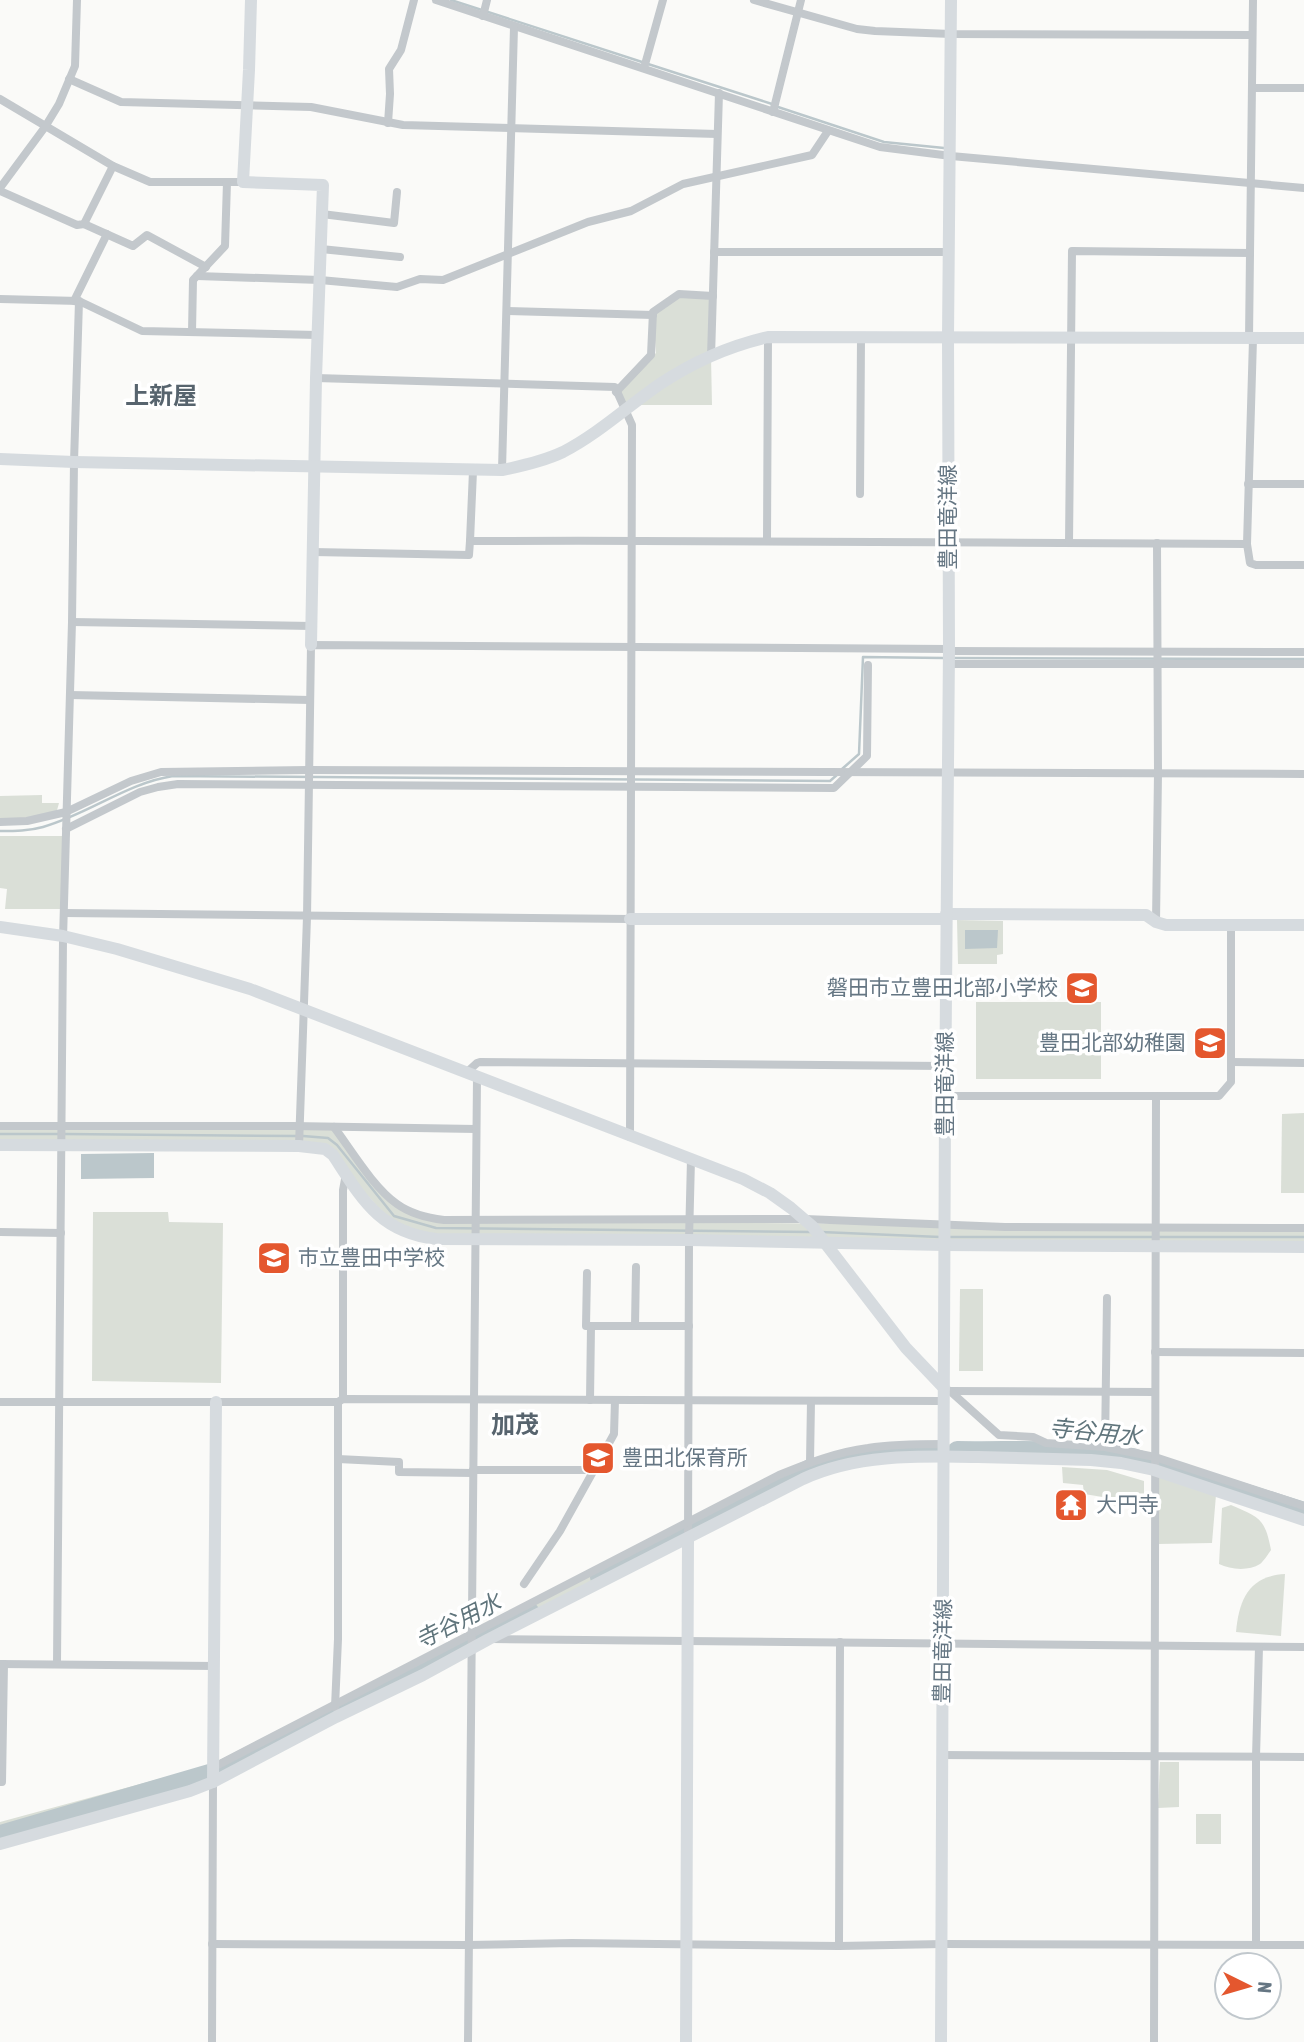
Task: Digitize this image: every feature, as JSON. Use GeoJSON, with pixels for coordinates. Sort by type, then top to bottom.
{"type":"FeatureCollection","features":[{"type":"Feature","properties":{"kind":"street"},"geometry":{"type":"LineString","coordinates":[[77,0],[75,66],[59,104],[45,127],[0,189],[77,225],[84,224],[133,246],[147,235],[206,267]]}},
{"type":"Feature","properties":{"kind":"street"},"geometry":{"type":"LineString","coordinates":[[243,182],[251,0]]}},
{"type":"Feature","properties":{"kind":"street"},"geometry":{"type":"LineString","coordinates":[[388,122],[389,69],[401,50],[414,0]]}},
{"type":"Feature","properties":{"kind":"street"},"geometry":{"type":"LineString","coordinates":[[436,0],[880,148],[1304,188]]}},
{"type":"Feature","properties":{"kind":"street"},"geometry":{"type":"LineString","coordinates":[[483,16],[487,0]]}},
{"type":"Feature","properties":{"kind":"street"},"geometry":{"type":"LineString","coordinates":[[644,68],[663,0]]}},
{"type":"Feature","properties":{"kind":"street"},"geometry":{"type":"LineString","coordinates":[[754,0],[875,32],[1252,34]]}},
{"type":"Feature","properties":{"kind":"street"},"geometry":{"type":"LineString","coordinates":[[774,111],[802,0]]}},
{"type":"Feature","properties":{"kind":"street","name":"豊田竜洋線"},"geometry":{"type":"LineString","coordinates":[[942,2042],[951,0]]}},
{"type":"Feature","properties":{"kind":"street"},"geometry":{"type":"LineString","coordinates":[[1253,0],[1247,544],[1250,563],[1304,565]]}},
{"type":"Feature","properties":{"kind":"street"},"geometry":{"type":"LineString","coordinates":[[502,470],[514,27]]}},
{"type":"Feature","properties":{"kind":"street"},"geometry":{"type":"LineString","coordinates":[[69,79],[121,102],[311,107],[403,125],[717,134]]}},
{"type":"Feature","properties":{"kind":"street"},"geometry":{"type":"LineString","coordinates":[[1252,88],[1304,88]]}},
{"type":"Feature","properties":{"kind":"street"},"geometry":{"type":"LineString","coordinates":[[711,357],[719,93]]}},
{"type":"Feature","properties":{"kind":"street"},"geometry":{"type":"LineString","coordinates":[[0,99],[113,166],[150,182],[323,185],[316,378],[307,917],[299,1146]]}},
{"type":"Feature","properties":{"kind":"street"},"geometry":{"type":"LineString","coordinates":[[197,276],[320,280],[397,287],[420,279],[443,280],[588,222],[631,211],[683,184],[812,155],[828,131]]}},
{"type":"Feature","properties":{"kind":"street"},"geometry":{"type":"LineString","coordinates":[[84,224],[113,166]]}},
{"type":"Feature","properties":{"kind":"street"},"geometry":{"type":"LineString","coordinates":[[192,332],[193,280],[225,246],[227,182]]}},
{"type":"Feature","properties":{"kind":"street"},"geometry":{"type":"LineString","coordinates":[[322,214],[394,223],[397,192]]}},
{"type":"Feature","properties":{"kind":"street"},"geometry":{"type":"LineString","coordinates":[[58,1664],[63,936],[77,301],[107,234]]}},
{"type":"Feature","properties":{"kind":"street"},"geometry":{"type":"LineString","coordinates":[[321,249],[400,257]]}},
{"type":"Feature","properties":{"kind":"street"},"geometry":{"type":"LineString","coordinates":[[1069,543],[1069,338],[1072,251],[1250,253]]}},
{"type":"Feature","properties":{"kind":"street"},"geometry":{"type":"LineString","coordinates":[[714,252],[950,252]]}},
{"type":"Feature","properties":{"kind":"street"},"geometry":{"type":"LineString","coordinates":[[617,392],[651,355],[653,312],[678,294],[713,296]]}},
{"type":"Feature","properties":{"kind":"street"},"geometry":{"type":"LineString","coordinates":[[0,299],[77,301],[142,331],[317,335]]}},
{"type":"Feature","properties":{"kind":"street"},"geometry":{"type":"LineString","coordinates":[[507,311],[653,315]]}},
{"type":"Feature","properties":{"kind":"street"},"geometry":{"type":"LineString","coordinates":[[0,459],[74,463],[502,470],[532,464],[562,452],[591,435],[681,371],[740,344],[768,337],[1304,338]]}},
{"type":"Feature","properties":{"kind":"street"},"geometry":{"type":"LineString","coordinates":[[766,541],[768,337]]}},
{"type":"Feature","properties":{"kind":"street"},"geometry":{"type":"LineString","coordinates":[[860,494],[861,337]]}},
{"type":"Feature","properties":{"kind":"street"},"geometry":{"type":"LineString","coordinates":[[316,378],[614,387],[632,425],[630,1137]]}},
{"type":"Feature","properties":{"kind":"street"},"geometry":{"type":"LineString","coordinates":[[313,552],[469,555],[473,471]]}},
{"type":"Feature","properties":{"kind":"street"},"geometry":{"type":"LineString","coordinates":[[1248,484],[1304,484]]}},
{"type":"Feature","properties":{"kind":"street"},"geometry":{"type":"LineString","coordinates":[[470,541],[1247,544]]}},
{"type":"Feature","properties":{"kind":"street"},"geometry":{"type":"LineString","coordinates":[[1156,922],[1157,543]]}},
{"type":"Feature","properties":{"kind":"street"},"geometry":{"type":"LineString","coordinates":[[72,622],[312,626]]}},
{"type":"Feature","properties":{"kind":"street"},"geometry":{"type":"LineString","coordinates":[[311,645],[633,647],[1158,663],[1304,664]]}},
{"type":"Feature","properties":{"kind":"street"},"geometry":{"type":"LineString","coordinates":[[949,656],[1158,652],[1304,653]]}},
{"type":"Feature","properties":{"kind":"street"},"geometry":{"type":"LineString","coordinates":[[66,829],[139,792],[177,784],[834,788],[867,756],[868,665]]}},
{"type":"Feature","properties":{"kind":"street"},"geometry":{"type":"LineString","coordinates":[[70,695],[310,701]]}},
{"type":"Feature","properties":{"kind":"street"},"geometry":{"type":"LineString","coordinates":[[0,822],[27,821],[66,812],[131,781],[161,772],[308,770],[1304,774]]}},
{"type":"Feature","properties":{"kind":"street"},"geometry":{"type":"LineString","coordinates":[[64,913],[630,919],[1146,915],[1166,925],[1304,925]]}},
{"type":"Feature","properties":{"kind":"street"},"geometry":{"type":"LineString","coordinates":[[945,1096],[1219,1096],[1231,1082],[1233,1062],[1231,924]]}},
{"type":"Feature","properties":{"kind":"street"},"geometry":{"type":"LineString","coordinates":[[0,927],[63,936],[250,989],[752,1184],[770,1193],[804,1219],[827,1244],[906,1348],[946,1393],[999,1435],[1033,1437],[1046,1443],[1105,1447],[1304,1506]]}},
{"type":"Feature","properties":{"kind":"street"},"geometry":{"type":"LineString","coordinates":[[468,2042],[476,1129],[471,1075],[480,1062],[945,1066]]}},
{"type":"Feature","properties":{"kind":"street"},"geometry":{"type":"LineString","coordinates":[[1233,1062],[1304,1063]]}},
{"type":"Feature","properties":{"kind":"street"},"geometry":{"type":"LineString","coordinates":[[1154,2042],[1156,1096]]}},
{"type":"Feature","properties":{"kind":"street"},"geometry":{"type":"LineString","coordinates":[[0,1126],[476,1129]]}},
{"type":"Feature","properties":{"kind":"street"},"geometry":{"type":"LineString","coordinates":[[334,1127],[396,1204],[413,1213],[444,1220],[804,1219],[945,1235],[1155,1246],[1304,1247]]}},
{"type":"Feature","properties":{"kind":"street"},"geometry":{"type":"LineString","coordinates":[[0,1145],[299,1146],[325,1149],[333,1155],[370,1207],[399,1230],[415,1236],[827,1244],[945,1235],[1155,1228],[1304,1228]]}},
{"type":"Feature","properties":{"kind":"street"},"geometry":{"type":"LineString","coordinates":[[335,1711],[343,1170],[356,1156]]}},
{"type":"Feature","properties":{"kind":"street"},"geometry":{"type":"LineString","coordinates":[[686,2042],[691,1159]]}},
{"type":"Feature","properties":{"kind":"street"},"geometry":{"type":"LineString","coordinates":[[0,1232],[61,1233]]}},
{"type":"Feature","properties":{"kind":"street"},"geometry":{"type":"LineString","coordinates":[[635,1268],[635,1326]]}},
{"type":"Feature","properties":{"kind":"street"},"geometry":{"type":"LineString","coordinates":[[587,1273],[586,1326],[689,1326]]}},
{"type":"Feature","properties":{"kind":"street"},"geometry":{"type":"LineString","coordinates":[[1105,1447],[1107,1298]]}},
{"type":"Feature","properties":{"kind":"street"},"geometry":{"type":"LineString","coordinates":[[590,1400],[592,1326]]}},
{"type":"Feature","properties":{"kind":"street"},"geometry":{"type":"LineString","coordinates":[[1155,1352],[1304,1353]]}},
{"type":"Feature","properties":{"kind":"street"},"geometry":{"type":"LineString","coordinates":[[0,1402],[811,1401],[946,1393],[1155,1392]]}},
{"type":"Feature","properties":{"kind":"street"},"geometry":{"type":"LineString","coordinates":[[524,1584],[560,1531],[614,1434],[615,1400]]}},
{"type":"Feature","properties":{"kind":"street"},"geometry":{"type":"LineString","coordinates":[[810,1462],[811,1401]]}},
{"type":"Feature","properties":{"kind":"street"},"geometry":{"type":"LineString","coordinates":[[212,2042],[216,1402]]}},
{"type":"Feature","properties":{"kind":"street"},"geometry":{"type":"LineString","coordinates":[[335,1711],[423,1675],[688,1529],[779,1475],[810,1462],[866,1448],[896,1445],[1121,1463],[1155,1463],[1304,1520]]}},
{"type":"Feature","properties":{"kind":"street"},"geometry":{"type":"LineString","coordinates":[[0,1844],[190,1791],[213,1773],[335,1711],[472,1634],[688,1529],[818,1472],[871,1460],[944,1450]]}},
{"type":"Feature","properties":{"kind":"street"},"geometry":{"type":"LineString","coordinates":[[338,1459],[399,1462],[399,1472],[594,1470]]}},
{"type":"Feature","properties":{"kind":"street"},"geometry":{"type":"LineString","coordinates":[[489,1639],[1304,1647]]}},
{"type":"Feature","properties":{"kind":"street"},"geometry":{"type":"LineString","coordinates":[[839,1946],[840,1643]]}},
{"type":"Feature","properties":{"kind":"street"},"geometry":{"type":"LineString","coordinates":[[1256,1944],[1259,1647]]}},
{"type":"Feature","properties":{"kind":"street"},"geometry":{"type":"LineString","coordinates":[[0,1782],[2,1664],[215,1666]]}},
{"type":"Feature","properties":{"kind":"street"},"geometry":{"type":"LineString","coordinates":[[942,1755],[1304,1757]]}},
{"type":"Feature","properties":{"kind":"street"},"geometry":{"type":"LineString","coordinates":[[212,1944],[1304,1945]]}},
{"type":"Feature","properties":{"kind":"shaded area"},"geometry":{"type":"Polygon","coordinates":[[[679,294],[713,296],[712,405],[632,405],[624,410],[616,392],[656,353],[653,315],[679,294]]]}},
{"type":"Feature","properties":{"kind":"shaded area"},"geometry":{"type":"Polygon","coordinates":[[[42,795],[42,803],[59,803],[56,814],[0,822],[0,796],[42,795]]]}},
{"type":"Feature","properties":{"kind":"shaded area"},"geometry":{"type":"Polygon","coordinates":[[[0,836],[66,836],[64,909],[5,909],[7,889],[0,888],[0,836]]]}},
{"type":"Feature","properties":{"kind":"shaded area"},"geometry":{"type":"Polygon","coordinates":[[[957,920],[1003,921],[1003,954],[997,955],[997,964],[958,964],[957,920]]]}},
{"type":"Feature","properties":{"kind":"shaded area"},"geometry":{"type":"Polygon","coordinates":[[[965,930],[998,930],[997,948],[965,949],[965,930]]]}},
{"type":"Feature","properties":{"kind":"shaded area"},"geometry":{"type":"Polygon","coordinates":[[[976,1002],[1101,1002],[1101,1079],[976,1079],[976,1002]]]}},
{"type":"Feature","properties":{"kind":"shaded area"},"geometry":{"type":"Polygon","coordinates":[[[1304,1113],[1304,1193],[1281,1193],[1282,1114],[1304,1113]]]}},
{"type":"Feature","properties":{"kind":"shaded area"},"geometry":{"type":"Polygon","coordinates":[[[334,1127],[385,1192],[413,1213],[444,1220],[1304,1228],[1304,1247],[445,1239],[399,1230],[325,1149],[0,1145],[0,1128],[334,1127]]]}},
{"type":"Feature","properties":{"kind":"shaded area"},"geometry":{"type":"Polygon","coordinates":[[[154,1153],[154,1178],[81,1179],[81,1154],[154,1153]]]}},
{"type":"Feature","properties":{"kind":"shaded area"},"geometry":{"type":"Polygon","coordinates":[[[93,1212],[168,1212],[169,1222],[223,1223],[221,1383],[92,1381],[93,1212]]]}},
{"type":"Feature","properties":{"kind":"shaded area"},"geometry":{"type":"Polygon","coordinates":[[[960,1289],[983,1289],[983,1371],[959,1371],[960,1289]]]}},
{"type":"Feature","properties":{"kind":"shaded area"},"geometry":{"type":"Polygon","coordinates":[[[945,1444],[1099,1449],[1140,1456],[1304,1506],[1304,1520],[1154,1470],[1011,1458],[851,1464],[795,1483],[213,1782],[0,1844],[0,1822],[214,1764],[797,1468],[855,1450],[945,1444]]]}},
{"type":"Feature","properties":{"kind":"shaded area"},"geometry":{"type":"Polygon","coordinates":[[[1062,1467],[1107,1470],[1144,1481],[1144,1505],[1109,1506],[1109,1498],[1084,1494],[1083,1485],[1063,1483],[1062,1467]]]}},
{"type":"Feature","properties":{"kind":"shaded area"},"geometry":{"type":"Polygon","coordinates":[[[1158,1475],[1216,1495],[1212,1543],[1158,1544],[1158,1475]]]}},
{"type":"Feature","properties":{"kind":"shaded area"},"geometry":{"type":"Polygon","coordinates":[[[1231,1505],[1254,1516],[1266,1531],[1271,1550],[1261,1563],[1251,1568],[1229,1568],[1219,1564],[1222,1508],[1231,1505]]]}},
{"type":"Feature","properties":{"kind":"shaded area"},"geometry":{"type":"Polygon","coordinates":[[[1285,1574],[1281,1636],[1236,1632],[1240,1609],[1248,1591],[1263,1579],[1285,1574]]]}},
{"type":"Feature","properties":{"kind":"shaded area"},"geometry":{"type":"Polygon","coordinates":[[[1160,1762],[1179,1762],[1179,1807],[1158,1808],[1160,1762]]]}},
{"type":"Feature","properties":{"kind":"shaded area"},"geometry":{"type":"Polygon","coordinates":[[[1196,1814],[1221,1814],[1221,1844],[1196,1844],[1196,1814]]]}},
{"type":"Feature","properties":{"kind":"waterway"},"geometry":{"type":"LineString","coordinates":[[451,0],[642,62]]}},
{"type":"Feature","properties":{"kind":"waterway"},"geometry":{"type":"LineString","coordinates":[[648,64],[772,104]]}},
{"type":"Feature","properties":{"kind":"waterway"},"geometry":{"type":"LineString","coordinates":[[778,107],[884,142],[944,148]]}},
{"type":"Feature","properties":{"kind":"waterway"},"geometry":{"type":"LineString","coordinates":[[842,769],[859,754],[863,657],[944,658]]}},
{"type":"Feature","properties":{"kind":"waterway"},"geometry":{"type":"LineString","coordinates":[[954,658],[1304,659]]}},
{"type":"Feature","properties":{"kind":"waterway"},"geometry":{"type":"LineString","coordinates":[[0,831],[43,827],[76,815],[140,785],[173,776],[830,781],[838,774]]}},
{"type":"Feature","properties":{"kind":"waterway"},"geometry":{"type":"LineString","coordinates":[[0,1134],[58,1134]]}},
{"type":"Feature","properties":{"kind":"waterway"},"geometry":{"type":"LineString","coordinates":[[65,1134],[296,1136]]}},
{"type":"Feature","properties":{"kind":"waterway"},"geometry":{"type":"LineString","coordinates":[[303,1136],[328,1138],[337,1145],[394,1216],[436,1228],[811,1232]]}},
{"type":"Feature","properties":{"kind":"waterway"},"geometry":{"type":"LineString","coordinates":[[821,1232],[940,1237]]}},
{"type":"Feature","properties":{"kind":"waterway"},"geometry":{"type":"LineString","coordinates":[[950,1237],[1304,1237]]}},
{"type":"Feature","properties":{"kind":"waterway","name":"寺谷用水"},"geometry":{"type":"LineString","coordinates":[[599,1577],[810,1468],[859,1456],[935,1450]]}},
{"type":"Feature","properties":{"kind":"waterway","name":"寺谷用水"},"geometry":{"type":"LineString","coordinates":[[957,1450],[1067,1451],[1133,1457],[1304,1511]]}},
{"type":"Feature","properties":{"kind":"waterway","name":"寺谷用水"},"geometry":{"type":"LineString","coordinates":[[0,1834],[220,1770],[530,1611]]}},
{"type":"Feature","properties":{"kind":"place","name":"磐田市立豊田北部小学校"},"geometry":{"type":"Point","coordinates":[1082,988]}},
{"type":"Feature","properties":{"kind":"place","name":"豊田北部幼稚園"},"geometry":{"type":"Point","coordinates":[1210,1043]}},
{"type":"Feature","properties":{"kind":"place","name":"市立豊田中学校"},"geometry":{"type":"Point","coordinates":[274,1258]}},
{"type":"Feature","properties":{"kind":"place","name":"豊田北保育所"},"geometry":{"type":"Point","coordinates":[598,1458]}},
{"type":"Feature","properties":{"kind":"place","name":"大円寺"},"geometry":{"type":"Point","coordinates":[1071,1505]}},
{"type":"Feature","properties":{"kind":"district","name":"上新屋"},"geometry":{"type":"Point","coordinates":[161,396]}},
{"type":"Feature","properties":{"kind":"district","name":"加茂"},"geometry":{"type":"Point","coordinates":[515,1425]}}]}
